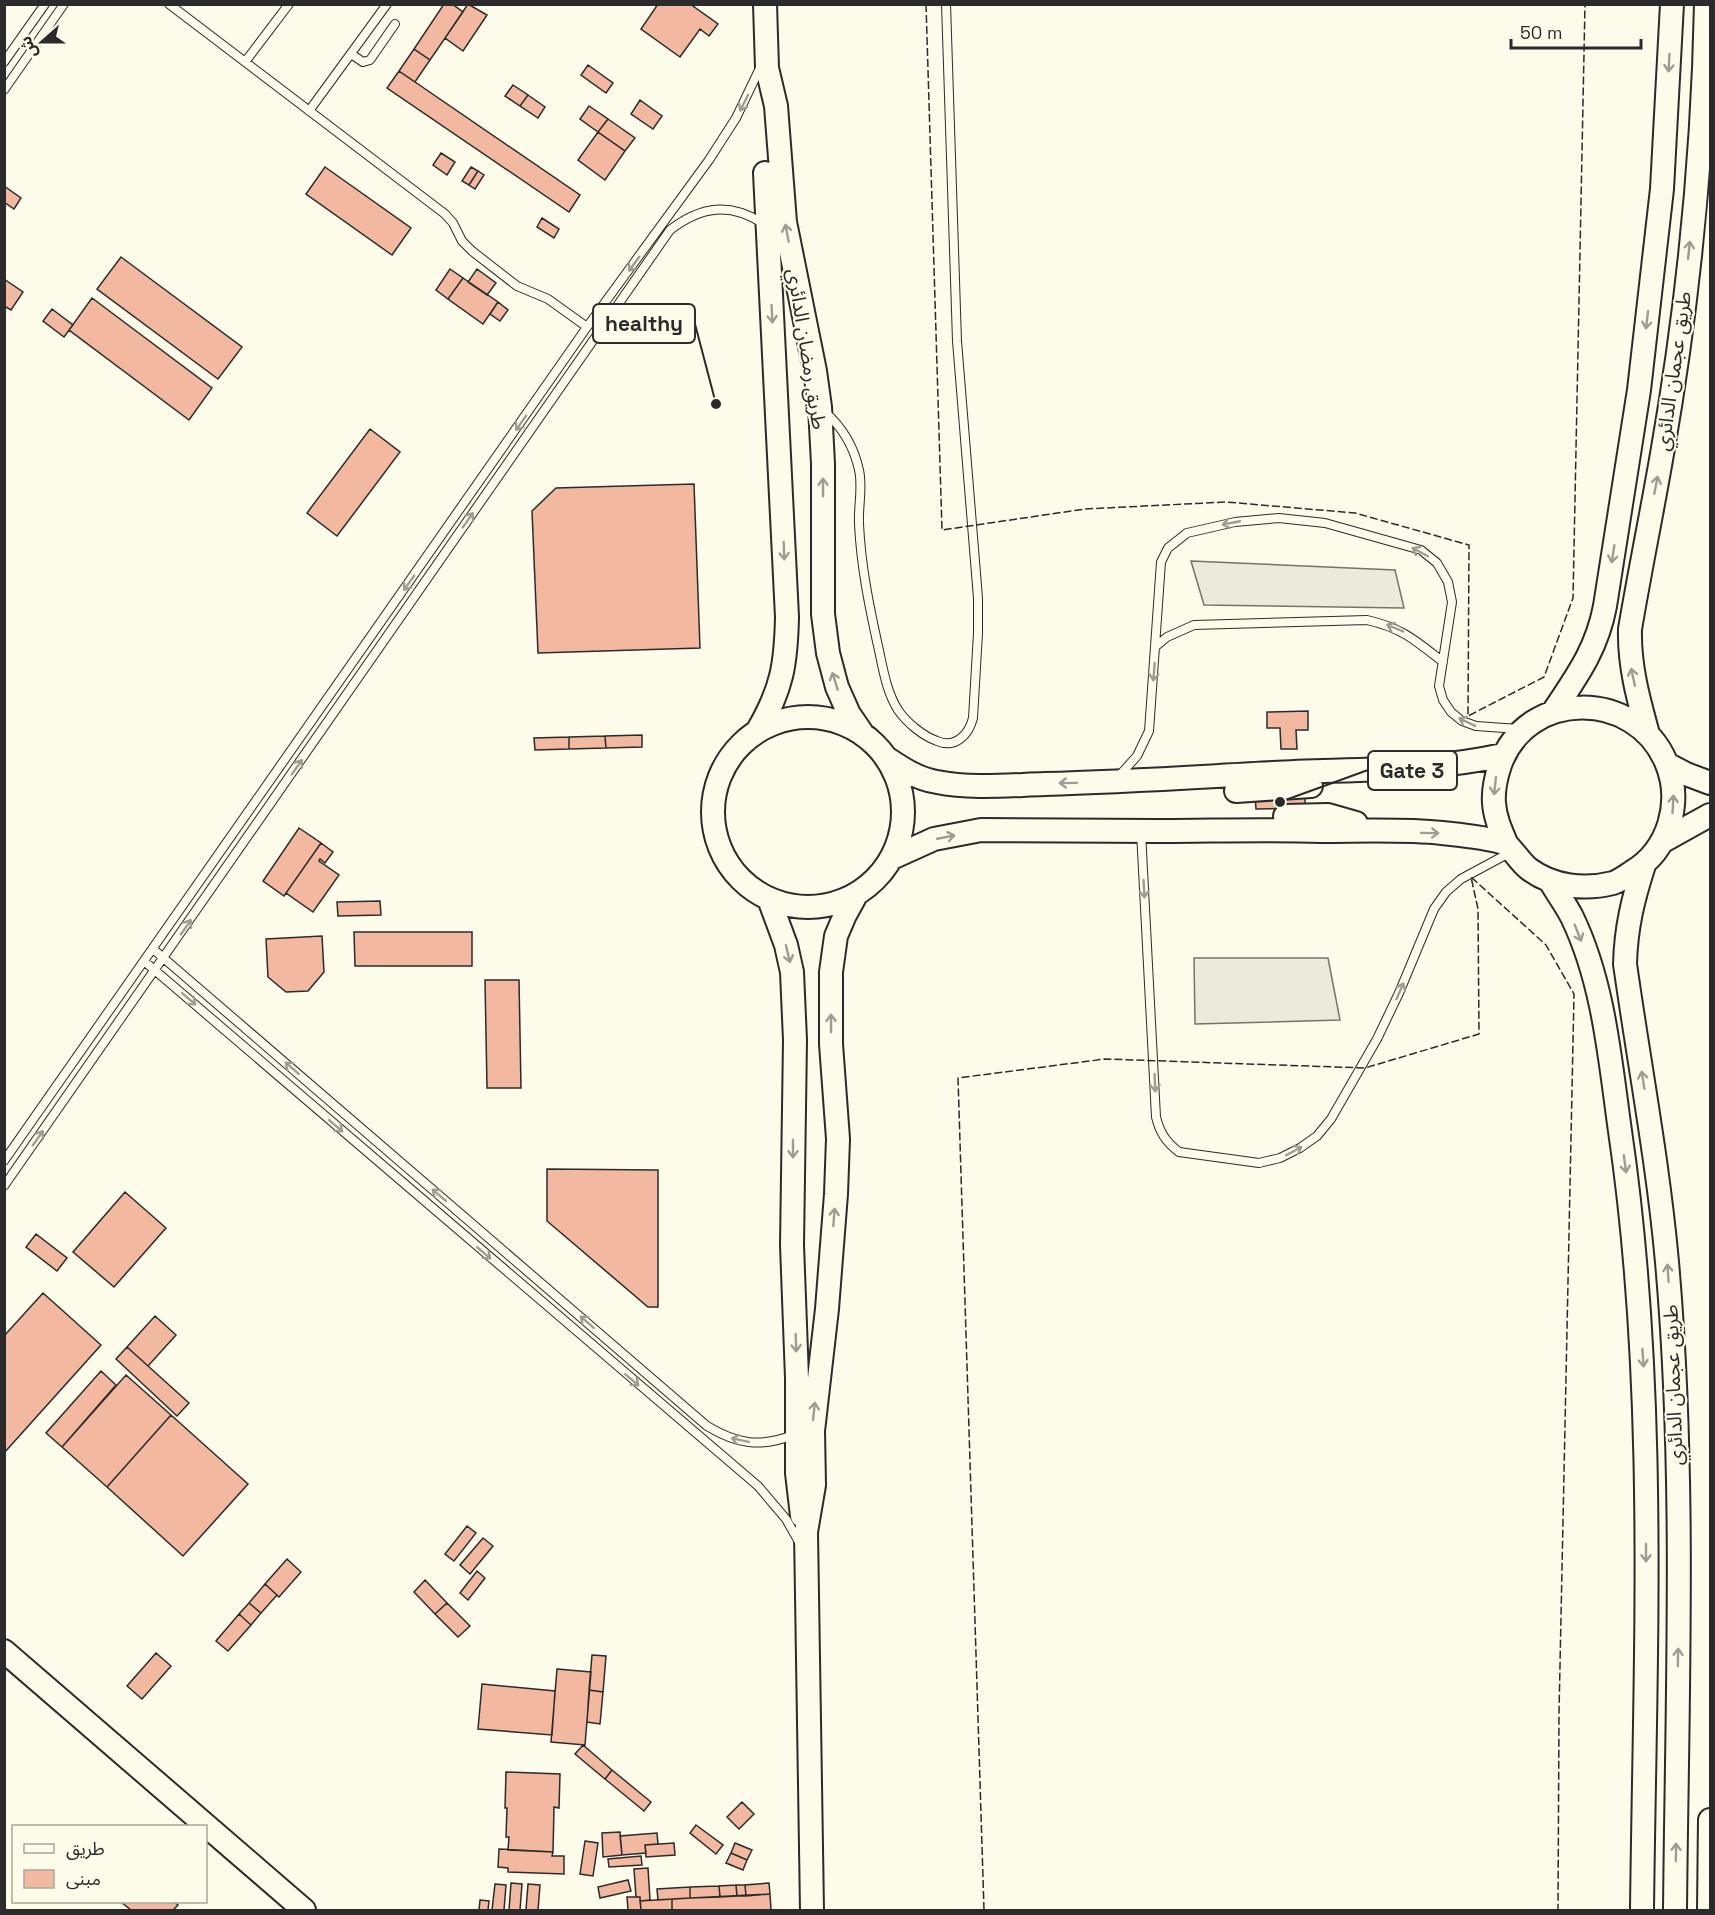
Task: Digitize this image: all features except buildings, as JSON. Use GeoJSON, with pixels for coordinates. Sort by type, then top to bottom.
{"type":"FeatureCollection","features":[{"type":"Feature","properties":{"kind":"street","name":"طريق رمضان الدائري"},"geometry":{"type":"LineString","coordinates":[[765,4],[767,58],[776,106],[785,222],[820,407],[823,464],[823,614],[828,653],[837,687],[849,714],[862,733]]}},
{"type":"Feature","properties":{"kind":"street","name":"طريق عجمان الدائري"},"geometry":{"type":"LineString","coordinates":[[1553,712],[1584,667],[1593,649],[1601,628],[1605,606],[1638,390],[1661,200],[1672,4]]}},
{"type":"Feature","properties":{"kind":"street","name":"طريق عجمان الدائري"},"geometry":{"type":"LineString","coordinates":[[1648,734],[1632,674],[1629,651],[1630,628],[1662,454],[1681,324],[1697,160],[1706,4]]}},
{"type":"Feature","properties":{"kind":"street","name":"طريق رمضان الدائري"},"geometry":{"type":"LineString","coordinates":[[758,730],[780,687],[786,657],[787,617],[762,109],[762,89],[767,58]]}},
{"type":"Feature","properties":{"kind":"street"},"geometry":{"type":"LineString","coordinates":[[1578,707],[1604,709],[1627,718],[1648,734],[1659,748],[1667,764],[1674,789],[1672,816],[1663,841],[1644,865],[1616,882],[1582,888],[1550,881],[1529,869],[1509,848],[1497,823],[1494,800],[1496,777],[1503,755],[1524,729],[1553,712],[1578,707]]}},
{"type":"Feature","properties":{"kind":"street"},"geometry":{"type":"LineString","coordinates":[[810,716],[837,721],[862,733],[888,759],[899,783],[903,808],[901,834],[892,858],[876,879],[856,895],[828,906],[798,907],[769,899],[744,883],[725,860],[715,832],[713,803],[720,774],[736,749],[758,730],[783,719],[810,716]]}},
{"type":"Feature","properties":{"kind":"street"},"geometry":{"type":"LineString","coordinates":[[888,759],[915,776],[955,785],[1156,781],[1204,792],[1340,784],[1395,769],[1472,762],[1503,755]]}},
{"type":"Feature","properties":{"kind":"street"},"geometry":{"type":"LineString","coordinates":[[1156,781],[1189,766],[1273,758],[1342,758],[1395,769]]}},
{"type":"Feature","properties":{"kind":"street"},"geometry":{"type":"LineString","coordinates":[[1667,764],[1710,783]]}},
{"type":"Feature","properties":{"kind":"street"},"geometry":{"type":"LineString","coordinates":[[1148,831],[1205,815],[1321,814],[1389,832]]}},
{"type":"Feature","properties":{"kind":"street"},"geometry":{"type":"LineString","coordinates":[[1663,841],[1710,815]]}},
{"type":"Feature","properties":{"kind":"street"},"geometry":{"type":"LineString","coordinates":[[892,858],[934,839],[981,830],[1148,831],[1198,842],[1275,845],[1335,844],[1389,832],[1438,833],[1475,837],[1509,848]]}},
{"type":"Feature","properties":{"kind":"street","name":"طريق عجمان الدائري"},"geometry":{"type":"LineString","coordinates":[[1644,865],[1625,936],[1625,964],[1655,1155],[1667,1262],[1674,1368],[1678,1566],[1675,1911]]}},
{"type":"Feature","properties":{"kind":"street","name":"طريق عجمان الدائري"},"geometry":{"type":"LineString","coordinates":[[1550,881],[1572,917],[1592,972],[1600,1004],[1625,1168],[1636,1265],[1644,1369],[1646,1464],[1642,1911]]}},
{"type":"Feature","properties":{"kind":"street"},"geometry":{"type":"LineString","coordinates":[[812,1911],[806,1532],[814,1485],[813,1423],[827,1309],[836,1194],[838,1139],[831,1044],[831,972],[836,936],[856,895]]}},
{"type":"Feature","properties":{"kind":"street"},"geometry":{"type":"LineString","coordinates":[[769,899],[786,945],[792,972],[795,1040],[792,1245],[798,1493],[806,1532]]}},
{"type":"Feature","properties":{"kind":"street"},"geometry":{"type":"LineString","coordinates":[[4,1651],[205,1825]]}},
{"type":"Feature","properties":{"kind":"street"},"geometry":{"type":"LineString","coordinates":[[4,1670],[184,1825]]}},
{"type":"Feature","properties":{"kind":"street"},"geometry":{"type":"LineString","coordinates":[[1709,1911],[1710,1820]]}},
{"type":"Feature","properties":{"kind":"street"},"geometry":{"type":"LineString","coordinates":[[207,1827],[304,1911]]}},
{"type":"Feature","properties":{"kind":"street"},"geometry":{"type":"LineString","coordinates":[[207,1844],[283,1911]]}},
{"type":"Feature","properties":{"kind":"lane"},"geometry":{"type":"LineString","coordinates":[[4,62],[45,4]]}},
{"type":"Feature","properties":{"kind":"lane"},"geometry":{"type":"LineString","coordinates":[[4,90],[64,4]]}},
{"type":"Feature","properties":{"kind":"lane"},"geometry":{"type":"LineString","coordinates":[[169,4],[448,217],[462,241],[472,252],[517,286],[548,299],[587,327]]}},
{"type":"Feature","properties":{"kind":"lane"},"geometry":{"type":"LineString","coordinates":[[245,62],[289,4]]}},
{"type":"Feature","properties":{"kind":"lane"},"geometry":{"type":"LineString","coordinates":[[309,111],[387,4]]}},
{"type":"Feature","properties":{"kind":"lane"},"geometry":{"type":"LineString","coordinates":[[820,407],[844,433],[854,451],[860,471],[862,488],[859,523],[862,563],[866,595],[887,688],[899,711],[916,729],[938,742],[950,743],[962,739],[970,729],[973,718],[978,619],[957,341],[946,4]]}},
{"type":"Feature","properties":{"kind":"lane"},"geometry":{"type":"LineString","coordinates":[[351,54],[363,62],[370,60],[395,24]]}},
{"type":"Feature","properties":{"kind":"lane"},"geometry":{"type":"LineString","coordinates":[[4,1161],[587,327],[723,140],[767,58]]}},
{"type":"Feature","properties":{"kind":"lane"},"geometry":{"type":"LineString","coordinates":[[4,1186],[670,230],[692,216],[718,209],[753,216],[768,226]]}},
{"type":"Feature","properties":{"kind":"lane"},"geometry":{"type":"LineString","coordinates":[[1112,782],[1137,756],[1149,731],[1161,562],[1168,548],[1186,533],[1235,522],[1279,518],[1325,523],[1421,550],[1437,564],[1448,582],[1452,602],[1439,686],[1443,700],[1451,712],[1462,721],[1476,726],[1524,729]]}},
{"type":"Feature","properties":{"kind":"lane"},"geometry":{"type":"LineString","coordinates":[[1155,647],[1167,637],[1194,625],[1367,620],[1388,625],[1406,633],[1443,662]]}},
{"type":"Feature","properties":{"kind":"lane"},"geometry":{"type":"LineString","coordinates":[[1148,831],[1156,1117],[1160,1131],[1169,1144],[1179,1152],[1259,1162],[1280,1158],[1300,1148],[1317,1136],[1331,1119],[1382,1030],[1434,909],[1446,892],[1461,879],[1509,848]]}},
{"type":"Feature","properties":{"kind":"lane"},"geometry":{"type":"LineString","coordinates":[[153,949],[707,1426],[724,1436],[761,1443],[779,1440],[797,1433]]}},
{"type":"Feature","properties":{"kind":"lane"},"geometry":{"type":"LineString","coordinates":[[144,961],[648,1394],[758,1485],[786,1519],[806,1557]]}},
{"type":"Feature","properties":{"kind":"shaded area"},"geometry":{"type":"Polygon","coordinates":[[[1191,561],[1395,570],[1404,608],[1204,605],[1191,561]]]}},
{"type":"Feature","properties":{"kind":"shaded area"},"geometry":{"type":"Polygon","coordinates":[[[1194,958],[1328,958],[1340,1020],[1195,1024],[1194,958]]]}},
{"type":"Feature","properties":{"kind":"fence"},"geometry":{"type":"LineString","coordinates":[[926,4],[942,530],[1085,509],[1226,502],[1355,513],[1469,545],[1468,716],[1544,677],[1573,598],[1585,4]]}},
{"type":"Feature","properties":{"kind":"fence"},"geometry":{"type":"LineString","coordinates":[[984,1910],[958,1078],[1105,1059],[1365,1068],[1479,1034],[1478,909],[1471,877],[1546,945],[1574,994],[1559,1713],[1558,1910]]}},
{"type":"Feature","properties":{"kind":"place","name":"healthy"},"geometry":{"type":"Point","coordinates":[716,404]}},
{"type":"Feature","properties":{"kind":"place","name":"Gate 3"},"geometry":{"type":"Point","coordinates":[1280,802]}}]}
